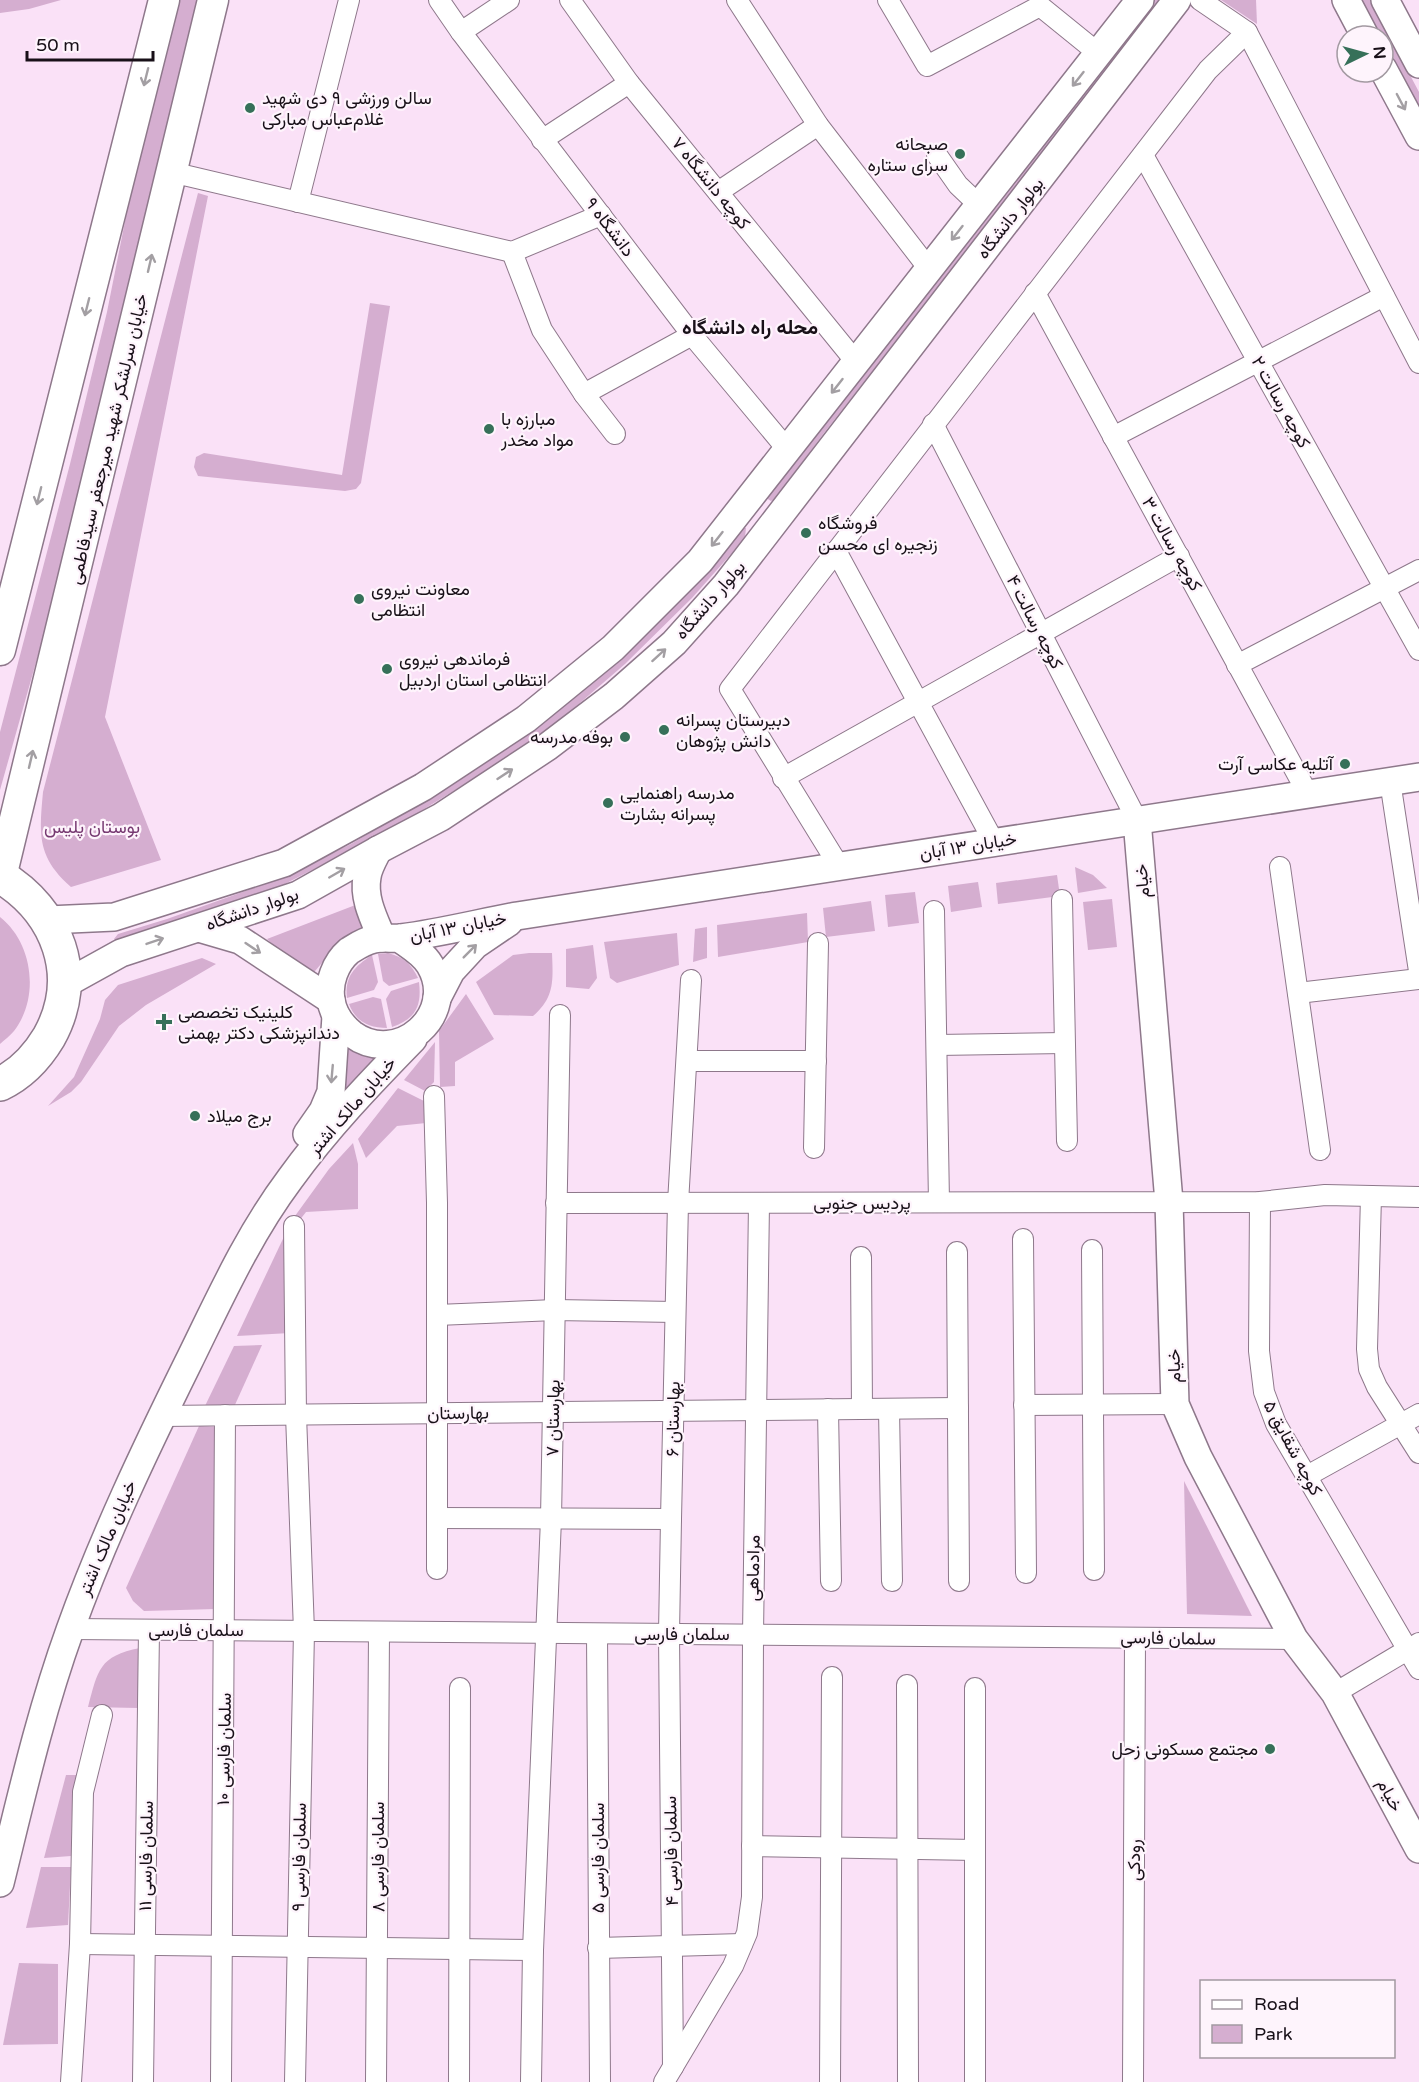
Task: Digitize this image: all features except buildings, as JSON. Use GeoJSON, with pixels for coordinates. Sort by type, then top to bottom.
{"type":"FeatureCollection","features":[{"type":"Feature","properties":{"kind":"highway"},"geometry":{"type":"LineString","coordinates":[[0,1084],[12,1078],[39,1053],[58,1021],[65,984],[63,962],[48,920],[27,895],[1,877]]}},
{"type":"Feature","properties":{"kind":"main road"},"geometry":{"type":"LineString","coordinates":[[0,650],[164,0]]}},
{"type":"Feature","properties":{"kind":"main road","name":"خیابان سرلشکر شهید میرجعفر سیدفاطمی"},"geometry":{"type":"LineString","coordinates":[[1,877],[213,0]]}},
{"type":"Feature","properties":{"kind":"main road","name":"بولوار دانشگاه"},"geometry":{"type":"LineString","coordinates":[[48,920],[114,917],[284,863],[423,786],[526,719],[621,640],[700,561],[1140,0]]}},
{"type":"Feature","properties":{"kind":"main road","name":"بولوار دانشگاه"},"geometry":{"type":"LineString","coordinates":[[65,984],[121,953],[298,895],[441,817],[547,747],[614,696],[674,643],[726,585],[1177,0]]}},
{"type":"Feature","properties":{"kind":"main road"},"geometry":{"type":"LineString","coordinates":[[1346,0],[1359,24]]}},
{"type":"Feature","properties":{"kind":"main road"},"geometry":{"type":"LineString","coordinates":[[1385,0],[1419,64]]}},
{"type":"Feature","properties":{"kind":"main road"},"geometry":{"type":"LineString","coordinates":[[1391,84],[1419,136]]}},
{"type":"Feature","properties":{"kind":"main road"},"geometry":{"type":"LineString","coordinates":[[751,496],[779,517]]}},
{"type":"Feature","properties":{"kind":"main road","name":"خیابان ۱۳ آبان"},"geometry":{"type":"LineString","coordinates":[[390,938],[517,916],[1419,777]]}},
{"type":"Feature","properties":{"kind":"main road"},"geometry":{"type":"LineString","coordinates":[[0,816],[6,813],[22,796]]}},
{"type":"Feature","properties":{"kind":"main road","name":"خیام"},"geometry":{"type":"LineString","coordinates":[[1137,820],[1169,1202],[1175,1404],[1198,1457],[1294,1639],[1335,1693],[1419,1849]]}},
{"type":"Feature","properties":{"kind":"main road"},"geometry":{"type":"LineString","coordinates":[[378,850],[367,875],[368,900],[390,938],[420,952],[430,965],[436,981],[437,998],[428,1022],[420,1031],[406,1040],[391,1045],[374,1045],[359,1039],[346,1029],[334,1008],[331,984],[336,968],[345,955],[357,945],[390,938]]}},
{"type":"Feature","properties":{"kind":"main road","name":"خیابان ۱۳ آبان"},"geometry":{"type":"LineString","coordinates":[[437,998],[451,971],[475,945],[517,916]]}},
{"type":"Feature","properties":{"kind":"main road"},"geometry":{"type":"LineString","coordinates":[[114,917],[106,938],[112,947],[121,953]]}},
{"type":"Feature","properties":{"kind":"main road"},"geometry":{"type":"LineString","coordinates":[[198,928],[240,940],[334,1008]]}},
{"type":"Feature","properties":{"kind":"main road","name":"خیابان مالک اشتر"},"geometry":{"type":"LineString","coordinates":[[267,1213],[272,1183],[324,1111],[331,1092],[334,1008]]}},
{"type":"Feature","properties":{"kind":"main road","name":"خیابان مالک اشتر"},"geometry":{"type":"LineString","coordinates":[[0,1884],[42,1714],[70,1629],[114,1516],[162,1416],[230,1278],[267,1213],[306,1158],[368,1084],[420,1031]]}},
{"type":"Feature","properties":{"kind":"street"},"geometry":{"type":"LineString","coordinates":[[298,202],[349,0]]}},
{"type":"Feature","properties":{"kind":"street","name":"دانشگاه ۹"},"geometry":{"type":"LineString","coordinates":[[439,0],[542,140],[692,335],[788,449]]}},
{"type":"Feature","properties":{"kind":"street"},"geometry":{"type":"LineString","coordinates":[[461,32],[509,0]]}},
{"type":"Feature","properties":{"kind":"street","name":"کوچه دانشگاه ۷"},"geometry":{"type":"LineString","coordinates":[[570,0],[629,83],[856,362]]}},
{"type":"Feature","properties":{"kind":"street"},"geometry":{"type":"LineString","coordinates":[[737,0],[818,124],[929,268]]}},
{"type":"Feature","properties":{"kind":"street"},"geometry":{"type":"LineString","coordinates":[[888,0],[927,66],[1040,6],[1098,53]]}},
{"type":"Feature","properties":{"kind":"street"},"geometry":{"type":"LineString","coordinates":[[1200,0],[1247,32],[1419,363]]}},
{"type":"Feature","properties":{"kind":"street"},"geometry":{"type":"LineString","coordinates":[[839,866],[730,689],[1208,70],[1247,32]]}},
{"type":"Feature","properties":{"kind":"street"},"geometry":{"type":"LineString","coordinates":[[542,140],[629,83]]}},
{"type":"Feature","properties":{"kind":"street"},"geometry":{"type":"LineString","coordinates":[[718,192],[818,124]]}},
{"type":"Feature","properties":{"kind":"street"},"geometry":{"type":"LineString","coordinates":[[937,155],[958,185],[979,205]]}},
{"type":"Feature","properties":{"kind":"street","name":"کوچه رسالت ۲"},"geometry":{"type":"LineString","coordinates":[[1143,155],[1419,650]]}},
{"type":"Feature","properties":{"kind":"street"},"geometry":{"type":"LineString","coordinates":[[171,172],[512,252],[601,215]]}},
{"type":"Feature","properties":{"kind":"street"},"geometry":{"type":"LineString","coordinates":[[512,252],[542,330],[584,394],[615,434]]}},
{"type":"Feature","properties":{"kind":"street","name":"کوچه رسالت ۳"},"geometry":{"type":"LineString","coordinates":[[1035,293],[1308,794]]}},
{"type":"Feature","properties":{"kind":"street"},"geometry":{"type":"LineString","coordinates":[[1113,437],[1384,296]]}},
{"type":"Feature","properties":{"kind":"street"},"geometry":{"type":"LineString","coordinates":[[584,394],[692,335]]}},
{"type":"Feature","properties":{"kind":"street","name":"کوچه رسالت ۴"},"geometry":{"type":"LineString","coordinates":[[933,424],[1137,820]]}},
{"type":"Feature","properties":{"kind":"street"},"geometry":{"type":"LineString","coordinates":[[836,551],[994,842]]}},
{"type":"Feature","properties":{"kind":"street"},"geometry":{"type":"LineString","coordinates":[[783,778],[1179,556]]}},
{"type":"Feature","properties":{"kind":"street"},"geometry":{"type":"LineString","coordinates":[[1238,664],[1419,570]]}},
{"type":"Feature","properties":{"kind":"street"},"geometry":{"type":"LineString","coordinates":[[1390,781],[1419,971]]}},
{"type":"Feature","properties":{"kind":"street"},"geometry":{"type":"LineString","coordinates":[[1280,867],[1320,1150]]}},
{"type":"Feature","properties":{"kind":"street"},"geometry":{"type":"LineString","coordinates":[[1062,900],[1067,1141]]}},
{"type":"Feature","properties":{"kind":"street"},"geometry":{"type":"LineString","coordinates":[[934,911],[939,1202]]}},
{"type":"Feature","properties":{"kind":"street"},"geometry":{"type":"LineString","coordinates":[[814,1148],[818,943]]}},
{"type":"Feature","properties":{"kind":"street"},"geometry":{"type":"LineString","coordinates":[[1298,993],[1419,979]]}},
{"type":"Feature","properties":{"kind":"street","name":"بهارستان ۶"},"geometry":{"type":"LineString","coordinates":[[669,1634],[678,1203],[691,980]]}},
{"type":"Feature","properties":{"kind":"street","name":"بهارستان ۷"},"geometry":{"type":"LineString","coordinates":[[531,2082],[533,1950],[551,1518],[560,1015]]}},
{"type":"Feature","properties":{"kind":"street"},"geometry":{"type":"LineString","coordinates":[[937,1045],[1064,1043]]}},
{"type":"Feature","properties":{"kind":"street"},"geometry":{"type":"LineString","coordinates":[[687,1061],[816,1061]]}},
{"type":"Feature","properties":{"kind":"street"},"geometry":{"type":"LineString","coordinates":[[434,1096],[437,1203],[436,1569]]}},
{"type":"Feature","properties":{"kind":"street","name":"پردیس جنوبی"},"geometry":{"type":"LineString","coordinates":[[556,1203],[1260,1202],[1325,1195],[1419,1197]]}},
{"type":"Feature","properties":{"kind":"street"},"geometry":{"type":"LineString","coordinates":[[1371,1196],[1367,1349],[1369,1369],[1377,1387],[1419,1453]]}},
{"type":"Feature","properties":{"kind":"street","name":"کوچه شقایق ۵"},"geometry":{"type":"LineString","coordinates":[[1260,1202],[1258,1351],[1263,1392],[1276,1424],[1414,1647],[1419,1668]]}},
{"type":"Feature","properties":{"kind":"street","name":"مرادماهی"},"geometry":{"type":"LineString","coordinates":[[669,2075],[734,1966],[745,1939],[752,1897],[755,1410],[759,1203]]}},
{"type":"Feature","properties":{"kind":"street","name":"سلمان فارسی ۹"},"geometry":{"type":"LineString","coordinates":[[294,1226],[296,1415],[304,1631],[295,2082]]}},
{"type":"Feature","properties":{"kind":"street"},"geometry":{"type":"LineString","coordinates":[[1023,1239],[1026,1573]]}},
{"type":"Feature","properties":{"kind":"street"},"geometry":{"type":"LineString","coordinates":[[1092,1250],[1094,1570]]}},
{"type":"Feature","properties":{"kind":"street"},"geometry":{"type":"LineString","coordinates":[[957,1252],[959,1581]]}},
{"type":"Feature","properties":{"kind":"street"},"geometry":{"type":"LineString","coordinates":[[861,1257],[862,1409]]}},
{"type":"Feature","properties":{"kind":"street"},"geometry":{"type":"LineString","coordinates":[[437,1315],[555,1310],[675,1312]]}},
{"type":"Feature","properties":{"kind":"street"},"geometry":{"type":"LineString","coordinates":[[1024,1405],[1175,1404]]}},
{"type":"Feature","properties":{"kind":"street","name":"بهارستان"},"geometry":{"type":"LineString","coordinates":[[162,1416],[958,1408]]}},
{"type":"Feature","properties":{"kind":"street"},"geometry":{"type":"LineString","coordinates":[[889,1409],[892,1581]]}},
{"type":"Feature","properties":{"kind":"street"},"geometry":{"type":"LineString","coordinates":[[828,1410],[831,1581]]}},
{"type":"Feature","properties":{"kind":"street"},"geometry":{"type":"LineString","coordinates":[[1307,1476],[1419,1414]]}},
{"type":"Feature","properties":{"kind":"street","name":"سلمان فارسی ۱۰"},"geometry":{"type":"LineString","coordinates":[[221,2082],[225,1415]]}},
{"type":"Feature","properties":{"kind":"street"},"geometry":{"type":"LineString","coordinates":[[436,1518],[671,1519]]}},
{"type":"Feature","properties":{"kind":"street","name":"سلمان فارسی"},"geometry":{"type":"LineString","coordinates":[[70,1629],[1294,1639]]}},
{"type":"Feature","properties":{"kind":"street","name":"سلمان فارسی ۱۱"},"geometry":{"type":"LineString","coordinates":[[143,2082],[149,1630]]}},
{"type":"Feature","properties":{"kind":"street","name":"سلمان فارسی ۸"},"geometry":{"type":"LineString","coordinates":[[376,2082],[379,1632]]}},
{"type":"Feature","properties":{"kind":"street","name":"سلمان فارسی ۵"},"geometry":{"type":"LineString","coordinates":[[597,1634],[600,2082]]}},
{"type":"Feature","properties":{"kind":"street","name":"سلمان فارسی ۴"},"geometry":{"type":"LineString","coordinates":[[669,1634],[672,1947],[669,2075]]}},
{"type":"Feature","properties":{"kind":"street","name":"رودکی"},"geometry":{"type":"LineString","coordinates":[[1133,2082],[1135,1638]]}},
{"type":"Feature","properties":{"kind":"street"},"geometry":{"type":"LineString","coordinates":[[1335,1693],[1414,1647]]}},
{"type":"Feature","properties":{"kind":"street"},"geometry":{"type":"LineString","coordinates":[[830,2082],[832,1677]]}},
{"type":"Feature","properties":{"kind":"street"},"geometry":{"type":"LineString","coordinates":[[907,1685],[908,2082]]}},
{"type":"Feature","properties":{"kind":"street"},"geometry":{"type":"LineString","coordinates":[[459,2082],[460,1688]]}},
{"type":"Feature","properties":{"kind":"street"},"geometry":{"type":"LineString","coordinates":[[975,1688],[975,2082]]}},
{"type":"Feature","properties":{"kind":"street"},"geometry":{"type":"LineString","coordinates":[[71,2082],[80,1944],[83,1792],[102,1715]]}},
{"type":"Feature","properties":{"kind":"street"},"geometry":{"type":"LineString","coordinates":[[752,1846],[975,1850]]}},
{"type":"Feature","properties":{"kind":"street"},"geometry":{"type":"LineString","coordinates":[[598,1948],[672,1947],[745,1939]]}},
{"type":"Feature","properties":{"kind":"street"},"geometry":{"type":"LineString","coordinates":[[80,1944],[533,1950]]}},
{"type":"Feature","properties":{"kind":"green space"},"geometry":{"type":"Polygon","coordinates":[[[0,0],[61,0],[29,9],[0,13],[0,0]]]}},
{"type":"Feature","properties":{"kind":"green space"},"geometry":{"type":"Polygon","coordinates":[[[177,0],[197,0],[51,609],[0,790],[0,732],[107,312],[144,126],[177,0]]]}},
{"type":"Feature","properties":{"kind":"green space"},"geometry":{"type":"Polygon","coordinates":[[[1151,0],[1164,0],[824,433],[775,499],[771,501],[766,498],[1151,0]]]}},
{"type":"Feature","properties":{"kind":"green space"},"geometry":{"type":"Polygon","coordinates":[[[1221,0],[1256,0],[1257,24],[1221,0]]]}},
{"type":"Feature","properties":{"kind":"green space"},"geometry":{"type":"Polygon","coordinates":[[[1357,0],[1370,0],[1383,24],[1370,24],[1357,0]]]}},
{"type":"Feature","properties":{"kind":"green space"},"geometry":{"type":"Polygon","coordinates":[[[1395,47],[1419,92],[1419,118],[1395,72],[1395,47]]]}},
{"type":"Feature","properties":{"kind":"green space","name":"بوستان پلیس"},"geometry":{"type":"Polygon","coordinates":[[[198,193],[208,196],[105,717],[161,860],[71,887],[52,866],[46,855],[41,833],[43,792],[198,193]]]}},
{"type":"Feature","properties":{"kind":"green space"},"geometry":{"type":"Polygon","coordinates":[[[370,303],[390,306],[361,483],[356,489],[345,491],[198,476],[194,467],[196,457],[204,453],[342,475],[370,303]]]}},
{"type":"Feature","properties":{"kind":"green space"},"geometry":{"type":"Polygon","coordinates":[[[742,527],[746,528],[745,537],[732,553],[692,598],[625,664],[551,728],[499,763],[390,830],[277,888],[119,942],[114,939],[118,934],[279,879],[351,844],[475,770],[534,728],[742,527]]]}},
{"type":"Feature","properties":{"kind":"green space"},"geometry":{"type":"Polygon","coordinates":[[[1075,867],[1093,875],[1107,888],[1078,893],[1075,867]]]}},
{"type":"Feature","properties":{"kind":"green space"},"geometry":{"type":"Polygon","coordinates":[[[1057,875],[1060,896],[998,904],[996,883],[1057,875]]]}},
{"type":"Feature","properties":{"kind":"green space"},"geometry":{"type":"Polygon","coordinates":[[[978,882],[982,907],[951,912],[948,886],[978,882]]]}},
{"type":"Feature","properties":{"kind":"green space"},"geometry":{"type":"Polygon","coordinates":[[[915,892],[919,923],[888,927],[885,895],[915,892]]]}},
{"type":"Feature","properties":{"kind":"green space"},"geometry":{"type":"Polygon","coordinates":[[[1112,899],[1117,947],[1088,950],[1083,902],[1112,899]]]}},
{"type":"Feature","properties":{"kind":"green space"},"geometry":{"type":"Polygon","coordinates":[[[871,901],[875,931],[826,937],[823,908],[871,901]]]}},
{"type":"Feature","properties":{"kind":"green space"},"geometry":{"type":"Polygon","coordinates":[[[358,904],[368,927],[335,950],[308,980],[267,939],[358,904]]]}},
{"type":"Feature","properties":{"kind":"green space"},"geometry":{"type":"Polygon","coordinates":[[[807,913],[808,942],[718,957],[717,925],[807,913]]]}},
{"type":"Feature","properties":{"kind":"green space"},"geometry":{"type":"Polygon","coordinates":[[[0,917],[20,941],[26,956],[30,987],[22,1017],[14,1031],[0,1044],[0,917]]]}},
{"type":"Feature","properties":{"kind":"green space"},"geometry":{"type":"Polygon","coordinates":[[[707,927],[707,958],[693,962],[695,929],[707,927]]]}},
{"type":"Feature","properties":{"kind":"green space"},"geometry":{"type":"Polygon","coordinates":[[[677,933],[679,965],[617,983],[610,978],[604,942],[677,933]]]}},
{"type":"Feature","properties":{"kind":"green space"},"geometry":{"type":"Polygon","coordinates":[[[593,945],[597,978],[589,989],[566,987],[566,949],[593,945]]]}},
{"type":"Feature","properties":{"kind":"green space"},"geometry":{"type":"Polygon","coordinates":[[[388,953],[406,962],[418,978],[389,986],[383,981],[378,954],[388,953]]]}},
{"type":"Feature","properties":{"kind":"green space"},"geometry":{"type":"Polygon","coordinates":[[[552,953],[552,980],[549,995],[533,1016],[494,1015],[476,982],[513,955],[552,953]]]}},
{"type":"Feature","properties":{"kind":"green space"},"geometry":{"type":"Polygon","coordinates":[[[372,955],[378,982],[374,990],[347,998],[349,978],[360,963],[372,955]]]}},
{"type":"Feature","properties":{"kind":"green space"},"geometry":{"type":"Polygon","coordinates":[[[202,958],[216,964],[146,1005],[119,1026],[81,1082],[71,1092],[48,1106],[74,1077],[100,1019],[105,1000],[118,985],[202,958]]]}},
{"type":"Feature","properties":{"kind":"green space"},"geometry":{"type":"Polygon","coordinates":[[[419,982],[420,991],[415,1011],[406,1020],[392,1027],[386,999],[391,991],[419,982]]]}},
{"type":"Feature","properties":{"kind":"green space"},"geometry":{"type":"Polygon","coordinates":[[[466,994],[494,1039],[455,1062],[455,1086],[440,1087],[439,1031],[466,994]]]}},
{"type":"Feature","properties":{"kind":"green space"},"geometry":{"type":"Polygon","coordinates":[[[373,997],[381,999],[387,1028],[374,1027],[359,1019],[349,1004],[373,997]]]}},
{"type":"Feature","properties":{"kind":"green space"},"geometry":{"type":"Polygon","coordinates":[[[435,1042],[434,1082],[425,1091],[404,1080],[435,1042]]]}},
{"type":"Feature","properties":{"kind":"green space"},"geometry":{"type":"Polygon","coordinates":[[[341,1043],[377,1058],[341,1101],[341,1043]]]}},
{"type":"Feature","properties":{"kind":"green space"},"geometry":{"type":"Polygon","coordinates":[[[398,1088],[428,1103],[426,1123],[397,1126],[366,1158],[358,1139],[398,1088]]]}},
{"type":"Feature","properties":{"kind":"green space"},"geometry":{"type":"Polygon","coordinates":[[[353,1143],[358,1164],[358,1209],[306,1212],[299,1221],[295,1216],[329,1169],[353,1143]]]}},
{"type":"Feature","properties":{"kind":"green space"},"geometry":{"type":"Polygon","coordinates":[[[290,1224],[290,1333],[237,1336],[290,1224]]]}},
{"type":"Feature","properties":{"kind":"green space"},"geometry":{"type":"Polygon","coordinates":[[[262,1345],[234,1407],[204,1408],[234,1346],[262,1345]]]}},
{"type":"Feature","properties":{"kind":"green space"},"geometry":{"type":"Polygon","coordinates":[[[199,1426],[220,1427],[216,1609],[144,1611],[133,1601],[126,1588],[199,1426]]]}},
{"type":"Feature","properties":{"kind":"green space"},"geometry":{"type":"Polygon","coordinates":[[[1184,1481],[1252,1616],[1187,1614],[1184,1481]]]}},
{"type":"Feature","properties":{"kind":"green space"},"geometry":{"type":"Polygon","coordinates":[[[140,1648],[138,1708],[88,1707],[98,1674],[108,1660],[126,1651],[140,1648]]]}},
{"type":"Feature","properties":{"kind":"green space"},"geometry":{"type":"Polygon","coordinates":[[[66,1775],[82,1775],[72,1812],[71,1856],[44,1858],[66,1775]]]}},
{"type":"Feature","properties":{"kind":"green space"},"geometry":{"type":"Polygon","coordinates":[[[41,1867],[71,1867],[68,1925],[26,1928],[41,1867]]]}},
{"type":"Feature","properties":{"kind":"green space"},"geometry":{"type":"Polygon","coordinates":[[[19,1963],[58,1964],[58,2044],[3,2045],[19,1963]]]}},
{"type":"Feature","properties":{"kind":"place","name":"سالن ورزشی ۹ دی شهید غلام‌عباس مبارکی"},"geometry":{"type":"Point","coordinates":[250,108]}},
{"type":"Feature","properties":{"kind":"place","name":"صبحانه سرای ستاره"},"geometry":{"type":"Point","coordinates":[960,154]}},
{"type":"Feature","properties":{"kind":"place","name":"مبارزه با مواد مخدر"},"geometry":{"type":"Point","coordinates":[489,429]}},
{"type":"Feature","properties":{"kind":"place","name":"فروشگاه زنجیره ای محسن"},"geometry":{"type":"Point","coordinates":[806,533]}},
{"type":"Feature","properties":{"kind":"place","name":"معاونت نیروی انتظامی"},"geometry":{"type":"Point","coordinates":[359,599]}},
{"type":"Feature","properties":{"kind":"place","name":"فرماندهی نیروی انتظامی استان اردبیل"},"geometry":{"type":"Point","coordinates":[387,669]}},
{"type":"Feature","properties":{"kind":"place","name":"دبیرستان پسرانه دانش پژوهان"},"geometry":{"type":"Point","coordinates":[664,730]}},
{"type":"Feature","properties":{"kind":"place","name":"بوفه مدرسه"},"geometry":{"type":"Point","coordinates":[625,737]}},
{"type":"Feature","properties":{"kind":"place","name":"آتلیه عکاسی آرت"},"geometry":{"type":"Point","coordinates":[1345,764]}},
{"type":"Feature","properties":{"kind":"place","name":"مدرسه راهنمایی پسرانه بشارت"},"geometry":{"type":"Point","coordinates":[608,803]}},
{"type":"Feature","properties":{"kind":"place","name":"کلینیک تخصصی دندانپزشکی دکتر بهمنی"},"geometry":{"type":"Point","coordinates":[164,1022]}},
{"type":"Feature","properties":{"kind":"place","name":"برج میلاد"},"geometry":{"type":"Point","coordinates":[195,1116]}},
{"type":"Feature","properties":{"kind":"place","name":"مجتمع مسکونی زحل"},"geometry":{"type":"Point","coordinates":[1270,1749]}},
{"type":"Feature","properties":{"kind":"district","name":"محله راه دانشگاه"},"geometry":{"type":"Point","coordinates":[750,327]}}]}
